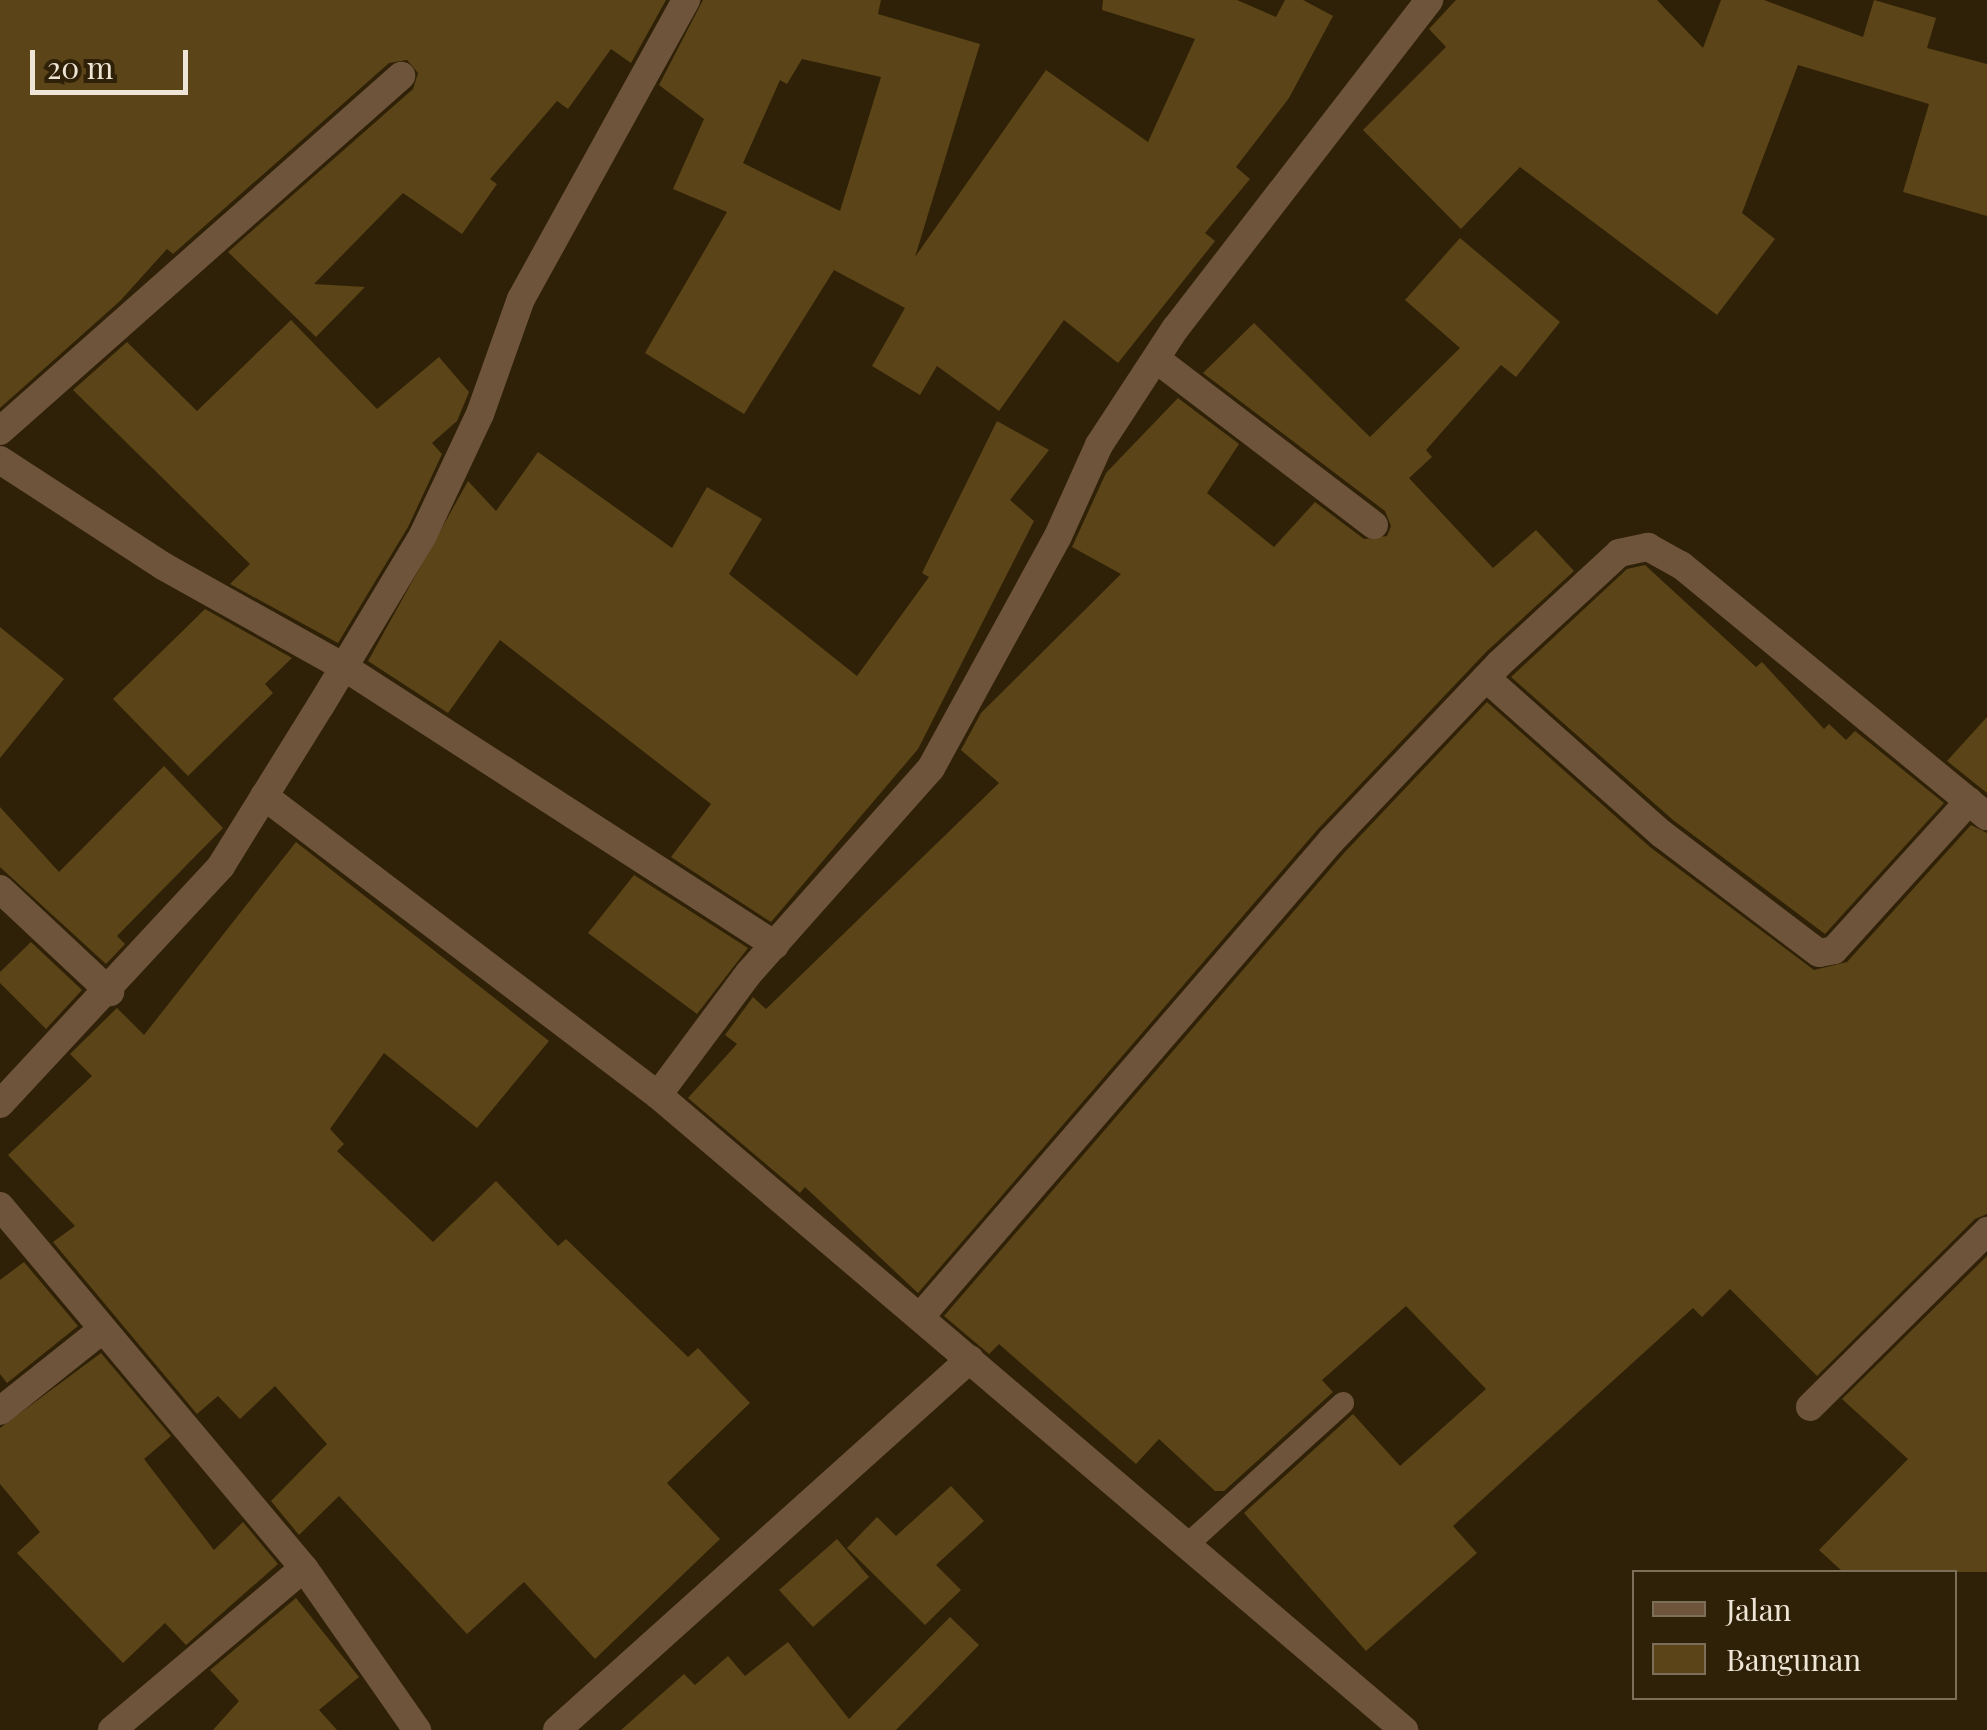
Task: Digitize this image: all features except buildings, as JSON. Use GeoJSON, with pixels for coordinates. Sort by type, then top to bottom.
{"type":"FeatureCollection","features":[{"type":"Feature","properties":{"kind":"street"},"geometry":{"type":"LineString","coordinates":[[0,1104],[110,992],[221,866],[423,536],[480,414],[521,299],[686,0]]}},
{"type":"Feature","properties":{"kind":"street"},"geometry":{"type":"LineString","coordinates":[[658,1094],[775,945],[931,768],[1058,536],[1099,445],[1156,359],[1429,0]]}},
{"type":"Feature","properties":{"kind":"street"},"geometry":{"type":"LineString","coordinates":[[0,431],[401,76]]}},
{"type":"Feature","properties":{"kind":"street"},"geometry":{"type":"LineString","coordinates":[[1156,359],[1374,525]]}},
{"type":"Feature","properties":{"kind":"street"},"geometry":{"type":"LineString","coordinates":[[0,460],[163,566],[344,667],[775,945]]}},
{"type":"Feature","properties":{"kind":"street"},"geometry":{"type":"LineString","coordinates":[[920,1316],[1266,914],[1486,678],[1620,552],[1648,547],[1681,565],[1978,808],[1834,950],[1819,953],[1662,834],[1486,678]]}},
{"type":"Feature","properties":{"kind":"street"},"geometry":{"type":"LineString","coordinates":[[264,796],[658,1094],[1404,1730]]}},
{"type":"Feature","properties":{"kind":"street"},"geometry":{"type":"LineString","coordinates":[[0,889],[110,992]]}},
{"type":"Feature","properties":{"kind":"street"},"geometry":{"type":"LineString","coordinates":[[0,1206],[304,1568],[417,1730]]}},
{"type":"Feature","properties":{"kind":"street"},"geometry":{"type":"LineString","coordinates":[[1810,1407],[1987,1231]]}},
{"type":"Feature","properties":{"kind":"street"},"geometry":{"type":"LineString","coordinates":[[0,1410],[102,1330]]}},
{"type":"Feature","properties":{"kind":"street"},"geometry":{"type":"LineString","coordinates":[[557,1730],[970,1359]]}},
{"type":"Feature","properties":{"kind":"street"},"geometry":{"type":"LineString","coordinates":[[112,1730],[304,1568]]}},
{"type":"Feature","properties":{"kind":"lane"},"geometry":{"type":"LineString","coordinates":[[1187,1545],[1343,1403]]}}]}
